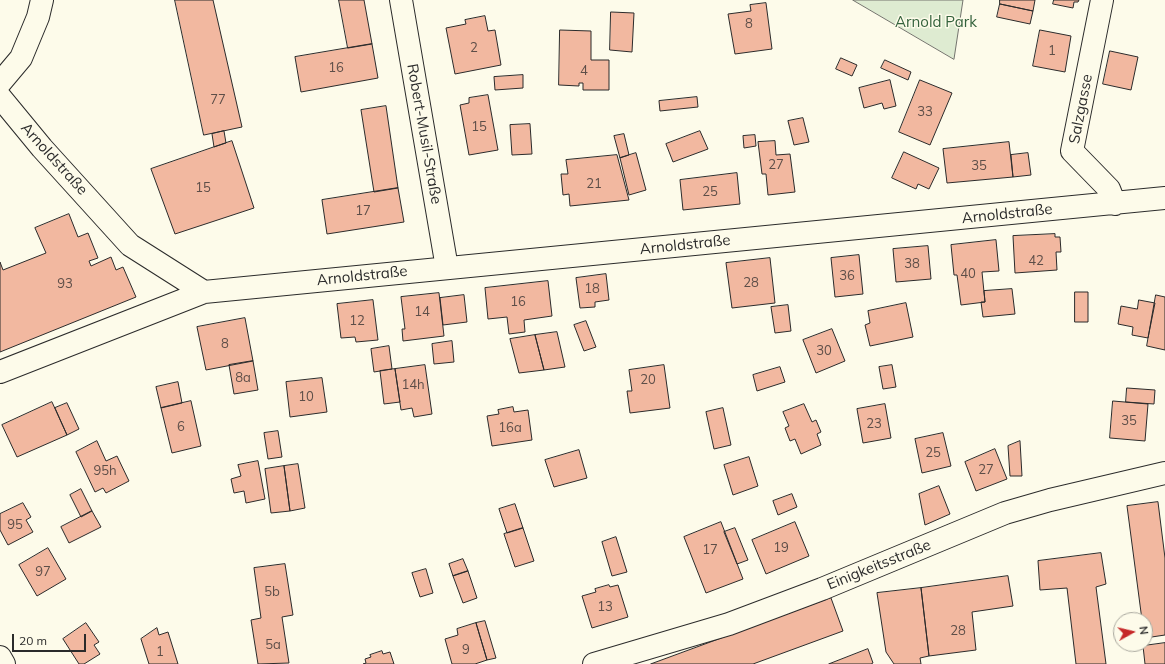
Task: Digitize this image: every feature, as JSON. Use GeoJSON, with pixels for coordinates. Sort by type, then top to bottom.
{"type":"FeatureCollection","features":[{"type":"Feature","properties":{"kind":"street"},"geometry":{"type":"LineString","coordinates":[[0,83],[21,58],[38,17],[42,0]]}},
{"type":"Feature","properties":{"kind":"street","name":"Robert-Musil-Straße"},"geometry":{"type":"LineString","coordinates":[[401,0],[447,268]]}},
{"type":"Feature","properties":{"kind":"street","name":"Salzgasse"},"geometry":{"type":"LineString","coordinates":[[1102,0],[1072,151],[1109,189],[1115,204]]}},
{"type":"Feature","properties":{"kind":"street","name":"Arnoldstraße"},"geometry":{"type":"LineString","coordinates":[[0,98],[42,148],[130,245],[204,292]]}},
{"type":"Feature","properties":{"kind":"street","name":"Arnoldstraße"},"geometry":{"type":"LineString","coordinates":[[0,372],[204,292],[1165,198]]}},
{"type":"Feature","properties":{"kind":"street","name":"Einigkeitsstraße"},"geometry":{"type":"LineString","coordinates":[[594,664],[729,624],[822,589],[1004,513],[1050,500],[1165,473]]}},
{"type":"Feature","properties":{"kind":"street"},"geometry":{"type":"LineString","coordinates":[[0,657],[4,664]]}},
{"type":"Feature","properties":{"kind":"green space","name":"Arnold Park"},"geometry":{"type":"Polygon","coordinates":[[[853,0],[963,0],[954,59],[853,0]]]}},
{"type":"Feature","properties":{"kind":"building"},"geometry":{"type":"Polygon","coordinates":[[[175,0],[213,0],[242,127],[204,135],[175,0]]]}},
{"type":"Feature","properties":{"kind":"building"},"geometry":{"type":"Polygon","coordinates":[[[339,0],[364,0],[372,44],[348,48],[339,0]]]}},
{"type":"Feature","properties":{"kind":"building"},"geometry":{"type":"Polygon","coordinates":[[[1000,0],[1035,0],[1033,11],[1000,4],[1000,0]]]}},
{"type":"Feature","properties":{"kind":"building"},"geometry":{"type":"Polygon","coordinates":[[[1054,0],[1079,0],[1078,2],[1074,2],[1073,8],[1053,4],[1054,0]]]}},
{"type":"Feature","properties":{"kind":"building"},"geometry":{"type":"Polygon","coordinates":[[[766,3],[772,49],[735,54],[728,14],[751,11],[750,5],[766,3]]]}},
{"type":"Feature","properties":{"kind":"building"},"geometry":{"type":"Polygon","coordinates":[[[1000,4],[1033,11],[1030,24],[997,17],[1000,4]]]}},
{"type":"Feature","properties":{"kind":"building"},"geometry":{"type":"Polygon","coordinates":[[[611,12],[634,13],[632,52],[610,50],[611,12]]]}},
{"type":"Feature","properties":{"kind":"building"},"geometry":{"type":"Polygon","coordinates":[[[485,16],[488,31],[495,30],[501,65],[455,74],[446,28],[466,24],[465,20],[485,16]]]}},
{"type":"Feature","properties":{"kind":"building"},"geometry":{"type":"Polygon","coordinates":[[[560,30],[591,31],[591,60],[609,60],[609,90],[583,90],[583,83],[579,83],[579,86],[559,85],[560,30]]]}},
{"type":"Feature","properties":{"kind":"building"},"geometry":{"type":"Polygon","coordinates":[[[1040,30],[1071,36],[1065,72],[1033,66],[1040,30]]]}},
{"type":"Feature","properties":{"kind":"building"},"geometry":{"type":"Polygon","coordinates":[[[372,44],[378,78],[301,92],[295,57],[372,44]]]}},
{"type":"Feature","properties":{"kind":"building"},"geometry":{"type":"Polygon","coordinates":[[[1110,51],[1138,57],[1131,90],[1103,84],[1110,51]]]}},
{"type":"Feature","properties":{"kind":"building"},"geometry":{"type":"Polygon","coordinates":[[[841,58],[857,65],[852,76],[836,69],[841,58]]]}},
{"type":"Feature","properties":{"kind":"building"},"geometry":{"type":"Polygon","coordinates":[[[885,60],[911,72],[908,80],[881,68],[885,60]]]}},
{"type":"Feature","properties":{"kind":"building"},"geometry":{"type":"Polygon","coordinates":[[[523,75],[523,88],[495,90],[494,77],[523,75]]]}},
{"type":"Feature","properties":{"kind":"building"},"geometry":{"type":"Polygon","coordinates":[[[890,80],[896,106],[884,109],[882,103],[864,108],[859,88],[890,80]]]}},
{"type":"Feature","properties":{"kind":"building"},"geometry":{"type":"Polygon","coordinates":[[[920,80],[952,93],[930,145],[899,132],[920,80]]]}},
{"type":"Feature","properties":{"kind":"building"},"geometry":{"type":"Polygon","coordinates":[[[488,95],[498,150],[469,155],[460,105],[469,103],[469,98],[488,95]]]}},
{"type":"Feature","properties":{"kind":"building"},"geometry":{"type":"Polygon","coordinates":[[[697,97],[698,107],[660,111],[659,101],[697,97]]]}},
{"type":"Feature","properties":{"kind":"building"},"geometry":{"type":"Polygon","coordinates":[[[386,106],[398,188],[374,192],[361,110],[386,106]]]}},
{"type":"Feature","properties":{"kind":"building"},"geometry":{"type":"Polygon","coordinates":[[[803,118],[809,142],[794,145],[788,121],[803,118]]]}},
{"type":"Feature","properties":{"kind":"building"},"geometry":{"type":"Polygon","coordinates":[[[530,124],[532,154],[512,155],[510,125],[530,124]]]}},
{"type":"Feature","properties":{"kind":"building"},"geometry":{"type":"Polygon","coordinates":[[[224,131],[226,143],[214,147],[212,134],[224,131]]]}},
{"type":"Feature","properties":{"kind":"building"},"geometry":{"type":"Polygon","coordinates":[[[700,131],[708,149],[673,162],[666,144],[700,131]]]}},
{"type":"Feature","properties":{"kind":"building"},"geometry":{"type":"Polygon","coordinates":[[[624,134],[629,155],[620,158],[614,136],[624,134]]]}},
{"type":"Feature","properties":{"kind":"building"},"geometry":{"type":"Polygon","coordinates":[[[755,135],[756,146],[744,148],[743,136],[755,135]]]}},
{"type":"Feature","properties":{"kind":"building"},"geometry":{"type":"Polygon","coordinates":[[[232,141],[254,208],[175,234],[151,169],[232,141]]]}},
{"type":"Feature","properties":{"kind":"building"},"geometry":{"type":"Polygon","coordinates":[[[775,141],[776,155],[790,154],[795,192],[768,195],[766,174],[762,174],[758,142],[775,141]]]}},
{"type":"Feature","properties":{"kind":"building"},"geometry":{"type":"Polygon","coordinates":[[[1009,142],[1013,177],[947,183],[943,149],[1009,142]]]}},
{"type":"Feature","properties":{"kind":"building"},"geometry":{"type":"Polygon","coordinates":[[[904,152],[939,168],[929,189],[918,184],[916,189],[892,178],[904,152]]]}},
{"type":"Feature","properties":{"kind":"building"},"geometry":{"type":"Polygon","coordinates":[[[636,153],[646,190],[629,195],[620,158],[636,153]]]}},
{"type":"Feature","properties":{"kind":"building"},"geometry":{"type":"Polygon","coordinates":[[[1028,153],[1031,175],[1013,177],[1011,155],[1028,153]]]}},
{"type":"Feature","properties":{"kind":"building"},"geometry":{"type":"Polygon","coordinates":[[[617,155],[629,200],[570,206],[569,194],[563,195],[561,174],[568,174],[566,160],[617,155]]]}},
{"type":"Feature","properties":{"kind":"building"},"geometry":{"type":"Polygon","coordinates":[[[737,173],[740,204],[683,210],[680,180],[737,173]]]}},
{"type":"Feature","properties":{"kind":"building"},"geometry":{"type":"Polygon","coordinates":[[[398,188],[404,222],[327,234],[322,200],[398,188]]]}},
{"type":"Feature","properties":{"kind":"building"},"geometry":{"type":"Polygon","coordinates":[[[69,214],[78,237],[88,233],[98,258],[89,261],[91,266],[111,257],[116,270],[123,267],[136,297],[0,352],[0,262],[3,270],[46,253],[35,228],[69,214]]]}},
{"type":"Feature","properties":{"kind":"building"},"geometry":{"type":"Polygon","coordinates":[[[1055,234],[1055,237],[1060,237],[1061,252],[1056,252],[1057,270],[1015,273],[1013,236],[1055,234]]]}},
{"type":"Feature","properties":{"kind":"building"},"geometry":{"type":"Polygon","coordinates":[[[996,240],[999,271],[982,272],[985,302],[961,305],[957,275],[954,275],[951,245],[996,240]]]}},
{"type":"Feature","properties":{"kind":"building"},"geometry":{"type":"Polygon","coordinates":[[[928,246],[931,279],[896,282],[893,249],[928,246]]]}},
{"type":"Feature","properties":{"kind":"building"},"geometry":{"type":"Polygon","coordinates":[[[859,255],[863,294],[835,297],[831,258],[859,255]]]}},
{"type":"Feature","properties":{"kind":"building"},"geometry":{"type":"Polygon","coordinates":[[[770,258],[775,303],[732,308],[726,263],[770,258]]]}},
{"type":"Feature","properties":{"kind":"building"},"geometry":{"type":"Polygon","coordinates":[[[606,274],[609,300],[595,302],[595,307],[580,308],[576,278],[606,274]]]}},
{"type":"Feature","properties":{"kind":"building"},"geometry":{"type":"Polygon","coordinates":[[[548,281],[552,316],[524,320],[525,332],[509,334],[507,317],[488,319],[485,288],[548,281]]]}},
{"type":"Feature","properties":{"kind":"building"},"geometry":{"type":"Polygon","coordinates":[[[1012,289],[1015,314],[983,317],[981,302],[985,302],[984,291],[1012,289]]]}},
{"type":"Feature","properties":{"kind":"building"},"geometry":{"type":"Polygon","coordinates":[[[1075,292],[1088,292],[1088,322],[1075,322],[1075,292]]]}},
{"type":"Feature","properties":{"kind":"building"},"geometry":{"type":"Polygon","coordinates":[[[439,293],[444,336],[403,341],[402,329],[405,329],[401,297],[439,293]]]}},
{"type":"Feature","properties":{"kind":"building"},"geometry":{"type":"Polygon","coordinates":[[[464,295],[467,322],[443,325],[440,298],[464,295]]]}},
{"type":"Feature","properties":{"kind":"building"},"geometry":{"type":"Polygon","coordinates":[[[1156,295],[1165,297],[1165,350],[1147,346],[1156,295]]]}},
{"type":"Feature","properties":{"kind":"building"},"geometry":{"type":"Polygon","coordinates":[[[373,300],[378,340],[356,342],[355,337],[341,338],[337,304],[373,300]]]}},
{"type":"Feature","properties":{"kind":"building"},"geometry":{"type":"Polygon","coordinates":[[[1139,300],[1155,303],[1148,338],[1132,335],[1133,327],[1118,324],[1121,306],[1137,309],[1139,300]]]}},
{"type":"Feature","properties":{"kind":"building"},"geometry":{"type":"Polygon","coordinates":[[[906,303],[913,337],[870,346],[865,325],[870,323],[868,311],[906,303]]]}},
{"type":"Feature","properties":{"kind":"building"},"geometry":{"type":"Polygon","coordinates":[[[788,305],[791,331],[775,333],[771,307],[788,305]]]}},
{"type":"Feature","properties":{"kind":"building"},"geometry":{"type":"Polygon","coordinates":[[[245,318],[253,361],[206,370],[197,327],[245,318]]]}},
{"type":"Feature","properties":{"kind":"building"},"geometry":{"type":"Polygon","coordinates":[[[586,321],[596,347],[584,351],[574,325],[586,321]]]}},
{"type":"Feature","properties":{"kind":"building"},"geometry":{"type":"Polygon","coordinates":[[[832,329],[845,361],[816,373],[803,340],[832,329]]]}},
{"type":"Feature","properties":{"kind":"building"},"geometry":{"type":"Polygon","coordinates":[[[557,332],[565,367],[544,370],[535,335],[557,332]]]}},
{"type":"Feature","properties":{"kind":"building"},"geometry":{"type":"Polygon","coordinates":[[[535,335],[544,370],[519,373],[510,339],[535,335]]]}},
{"type":"Feature","properties":{"kind":"building"},"geometry":{"type":"Polygon","coordinates":[[[452,341],[454,362],[434,364],[432,344],[452,341]]]}},
{"type":"Feature","properties":{"kind":"building"},"geometry":{"type":"Polygon","coordinates":[[[389,346],[392,369],[374,372],[371,349],[389,346]]]}},
{"type":"Feature","properties":{"kind":"building"},"geometry":{"type":"Polygon","coordinates":[[[253,361],[258,390],[234,394],[229,365],[253,361]]]}},
{"type":"Feature","properties":{"kind":"building"},"geometry":{"type":"Polygon","coordinates":[[[425,365],[432,414],[414,417],[412,408],[401,410],[395,369],[425,365]]]}},
{"type":"Feature","properties":{"kind":"building"},"geometry":{"type":"Polygon","coordinates":[[[664,365],[670,408],[630,413],[627,391],[632,391],[629,370],[664,365]]]}},
{"type":"Feature","properties":{"kind":"building"},"geometry":{"type":"Polygon","coordinates":[[[892,365],[896,387],[883,389],[879,367],[892,365]]]}},
{"type":"Feature","properties":{"kind":"building"},"geometry":{"type":"Polygon","coordinates":[[[780,367],[785,382],[757,391],[753,375],[780,367]]]}},
{"type":"Feature","properties":{"kind":"building"},"geometry":{"type":"Polygon","coordinates":[[[395,369],[400,402],[384,404],[380,371],[395,369]]]}},
{"type":"Feature","properties":{"kind":"building"},"geometry":{"type":"Polygon","coordinates":[[[322,378],[327,412],[290,417],[286,382],[322,378]]]}},
{"type":"Feature","properties":{"kind":"building"},"geometry":{"type":"Polygon","coordinates":[[[178,382],[182,403],[161,408],[156,387],[178,382]]]}},
{"type":"Feature","properties":{"kind":"building"},"geometry":{"type":"Polygon","coordinates":[[[1127,388],[1155,390],[1154,404],[1126,402],[1127,388]]]}},
{"type":"Feature","properties":{"kind":"building"},"geometry":{"type":"Polygon","coordinates":[[[191,401],[201,446],[172,453],[161,408],[191,401]]]}},
{"type":"Feature","properties":{"kind":"building"},"geometry":{"type":"Polygon","coordinates":[[[1113,401],[1148,404],[1145,441],[1110,438],[1113,401]]]}},
{"type":"Feature","properties":{"kind":"building"},"geometry":{"type":"Polygon","coordinates":[[[52,402],[67,435],[17,457],[2,425],[52,402]]]}},
{"type":"Feature","properties":{"kind":"building"},"geometry":{"type":"Polygon","coordinates":[[[67,403],[79,429],[67,435],[55,408],[67,403]]]}},
{"type":"Feature","properties":{"kind":"building"},"geometry":{"type":"Polygon","coordinates":[[[804,404],[812,422],[816,420],[821,432],[817,434],[821,445],[801,454],[795,439],[790,441],[785,428],[789,426],[783,412],[804,404]]]}},
{"type":"Feature","properties":{"kind":"building"},"geometry":{"type":"Polygon","coordinates":[[[885,404],[891,438],[863,443],[857,409],[885,404]]]}},
{"type":"Feature","properties":{"kind":"building"},"geometry":{"type":"Polygon","coordinates":[[[513,407],[514,412],[528,410],[532,440],[492,446],[487,416],[499,414],[498,410],[513,407]]]}},
{"type":"Feature","properties":{"kind":"building"},"geometry":{"type":"Polygon","coordinates":[[[723,408],[731,445],[714,449],[706,412],[723,408]]]}},
{"type":"Feature","properties":{"kind":"building"},"geometry":{"type":"Polygon","coordinates":[[[278,431],[282,457],[268,459],[264,433],[278,431]]]}},
{"type":"Feature","properties":{"kind":"building"},"geometry":{"type":"Polygon","coordinates":[[[943,433],[951,466],[922,473],[915,439],[943,433]]]}},
{"type":"Feature","properties":{"kind":"building"},"geometry":{"type":"Polygon","coordinates":[[[97,441],[106,461],[117,456],[129,481],[106,493],[103,488],[95,492],[76,452],[97,441]]]}},
{"type":"Feature","properties":{"kind":"building"},"geometry":{"type":"Polygon","coordinates":[[[1020,441],[1022,476],[1010,476],[1008,446],[1020,441]]]}},
{"type":"Feature","properties":{"kind":"building"},"geometry":{"type":"Polygon","coordinates":[[[995,449],[1007,479],[976,491],[965,462],[995,449]]]}},
{"type":"Feature","properties":{"kind":"building"},"geometry":{"type":"Polygon","coordinates":[[[579,450],[587,478],[554,487],[545,460],[579,450]]]}},
{"type":"Feature","properties":{"kind":"building"},"geometry":{"type":"Polygon","coordinates":[[[749,457],[758,486],[733,495],[724,465],[749,457]]]}},
{"type":"Feature","properties":{"kind":"building"},"geometry":{"type":"Polygon","coordinates":[[[258,461],[265,499],[246,503],[244,491],[234,493],[231,479],[241,476],[238,465],[258,461]]]}},
{"type":"Feature","properties":{"kind":"building"},"geometry":{"type":"Polygon","coordinates":[[[298,464],[305,508],[290,511],[284,466],[298,464]]]}},
{"type":"Feature","properties":{"kind":"building"},"geometry":{"type":"Polygon","coordinates":[[[284,466],[290,511],[271,513],[265,469],[284,466]]]}},
{"type":"Feature","properties":{"kind":"building"},"geometry":{"type":"Polygon","coordinates":[[[939,486],[950,514],[925,525],[919,494],[939,486]]]}},
{"type":"Feature","properties":{"kind":"building"},"geometry":{"type":"Polygon","coordinates":[[[81,489],[92,511],[81,517],[70,495],[81,489]]]}},
{"type":"Feature","properties":{"kind":"building"},"geometry":{"type":"Polygon","coordinates":[[[792,494],[797,507],[778,515],[773,501],[792,494]]]}},
{"type":"Feature","properties":{"kind":"building"},"geometry":{"type":"Polygon","coordinates":[[[1158,502],[1165,558],[1165,635],[1153,637],[1153,612],[1141,612],[1127,506],[1158,502]]]}},
{"type":"Feature","properties":{"kind":"building"},"geometry":{"type":"Polygon","coordinates":[[[23,503],[31,517],[26,520],[33,532],[8,545],[0,530],[0,514],[23,503]]]}},
{"type":"Feature","properties":{"kind":"building"},"geometry":{"type":"Polygon","coordinates":[[[515,504],[523,528],[507,533],[499,509],[515,504]]]}},
{"type":"Feature","properties":{"kind":"building"},"geometry":{"type":"Polygon","coordinates":[[[92,511],[101,527],[69,543],[61,527],[92,511]]]}},
{"type":"Feature","properties":{"kind":"building"},"geometry":{"type":"Polygon","coordinates":[[[721,522],[743,579],[706,593],[684,537],[721,522]]]}},
{"type":"Feature","properties":{"kind":"building"},"geometry":{"type":"Polygon","coordinates":[[[795,522],[809,556],[766,574],[752,540],[795,522]]]}},
{"type":"Feature","properties":{"kind":"building"},"geometry":{"type":"Polygon","coordinates":[[[523,528],[534,561],[515,567],[504,534],[523,528]]]}},
{"type":"Feature","properties":{"kind":"building"},"geometry":{"type":"Polygon","coordinates":[[[735,528],[748,560],[737,564],[724,532],[735,528]]]}},
{"type":"Feature","properties":{"kind":"building"},"geometry":{"type":"Polygon","coordinates":[[[616,537],[627,572],[612,576],[602,542],[616,537]]]}},
{"type":"Feature","properties":{"kind":"building"},"geometry":{"type":"Polygon","coordinates":[[[48,548],[66,579],[37,596],[19,565],[48,548]]]}},
{"type":"Feature","properties":{"kind":"building"},"geometry":{"type":"Polygon","coordinates":[[[1101,553],[1106,584],[1096,587],[1106,664],[1076,664],[1067,588],[1040,590],[1038,561],[1101,553]]]}},
{"type":"Feature","properties":{"kind":"building"},"geometry":{"type":"Polygon","coordinates":[[[463,559],[468,571],[453,576],[449,564],[463,559]]]}},
{"type":"Feature","properties":{"kind":"building"},"geometry":{"type":"Polygon","coordinates":[[[285,564],[293,615],[282,617],[289,663],[258,664],[251,620],[261,618],[254,568],[285,564]]]}},
{"type":"Feature","properties":{"kind":"building"},"geometry":{"type":"Polygon","coordinates":[[[426,569],[433,593],[420,597],[412,573],[426,569]]]}},
{"type":"Feature","properties":{"kind":"building"},"geometry":{"type":"Polygon","coordinates":[[[468,571],[477,598],[463,603],[453,576],[468,571]]]}},
{"type":"Feature","properties":{"kind":"building"},"geometry":{"type":"Polygon","coordinates":[[[1008,576],[1013,606],[972,612],[976,650],[929,656],[921,588],[1008,576]]]}},
{"type":"Feature","properties":{"kind":"building"},"geometry":{"type":"Polygon","coordinates":[[[609,585],[610,587],[618,585],[628,617],[592,628],[582,596],[596,592],[595,589],[609,585]]]}},
{"type":"Feature","properties":{"kind":"building"},"geometry":{"type":"Polygon","coordinates":[[[921,588],[929,656],[920,658],[921,664],[894,664],[886,652],[877,593],[921,588]]]}},
{"type":"Feature","properties":{"kind":"building"},"geometry":{"type":"Polygon","coordinates":[[[831,598],[843,631],[753,664],[651,664],[831,598]]]}},
{"type":"Feature","properties":{"kind":"building"},"geometry":{"type":"Polygon","coordinates":[[[485,621],[496,658],[487,660],[476,623],[485,621]]]}},
{"type":"Feature","properties":{"kind":"building"},"geometry":{"type":"Polygon","coordinates":[[[86,623],[99,642],[94,645],[100,654],[84,664],[79,664],[63,639],[86,623]]]}},
{"type":"Feature","properties":{"kind":"building"},"geometry":{"type":"Polygon","coordinates":[[[476,623],[487,660],[475,664],[452,664],[445,639],[458,635],[457,629],[476,623]]]}},
{"type":"Feature","properties":{"kind":"building"},"geometry":{"type":"Polygon","coordinates":[[[157,628],[159,635],[168,632],[178,664],[149,664],[141,639],[157,628]]]}},
{"type":"Feature","properties":{"kind":"building"},"geometry":{"type":"Polygon","coordinates":[[[1165,643],[1165,664],[1145,664],[1144,652],[1153,652],[1153,645],[1165,643]]]}},
{"type":"Feature","properties":{"kind":"building"},"geometry":{"type":"Polygon","coordinates":[[[868,649],[873,663],[871,664],[829,664],[868,649]]]}},
{"type":"Feature","properties":{"kind":"building"},"geometry":{"type":"Polygon","coordinates":[[[382,651],[383,654],[390,652],[394,664],[363,664],[366,663],[365,659],[371,657],[370,655],[382,651]]]}}]}
